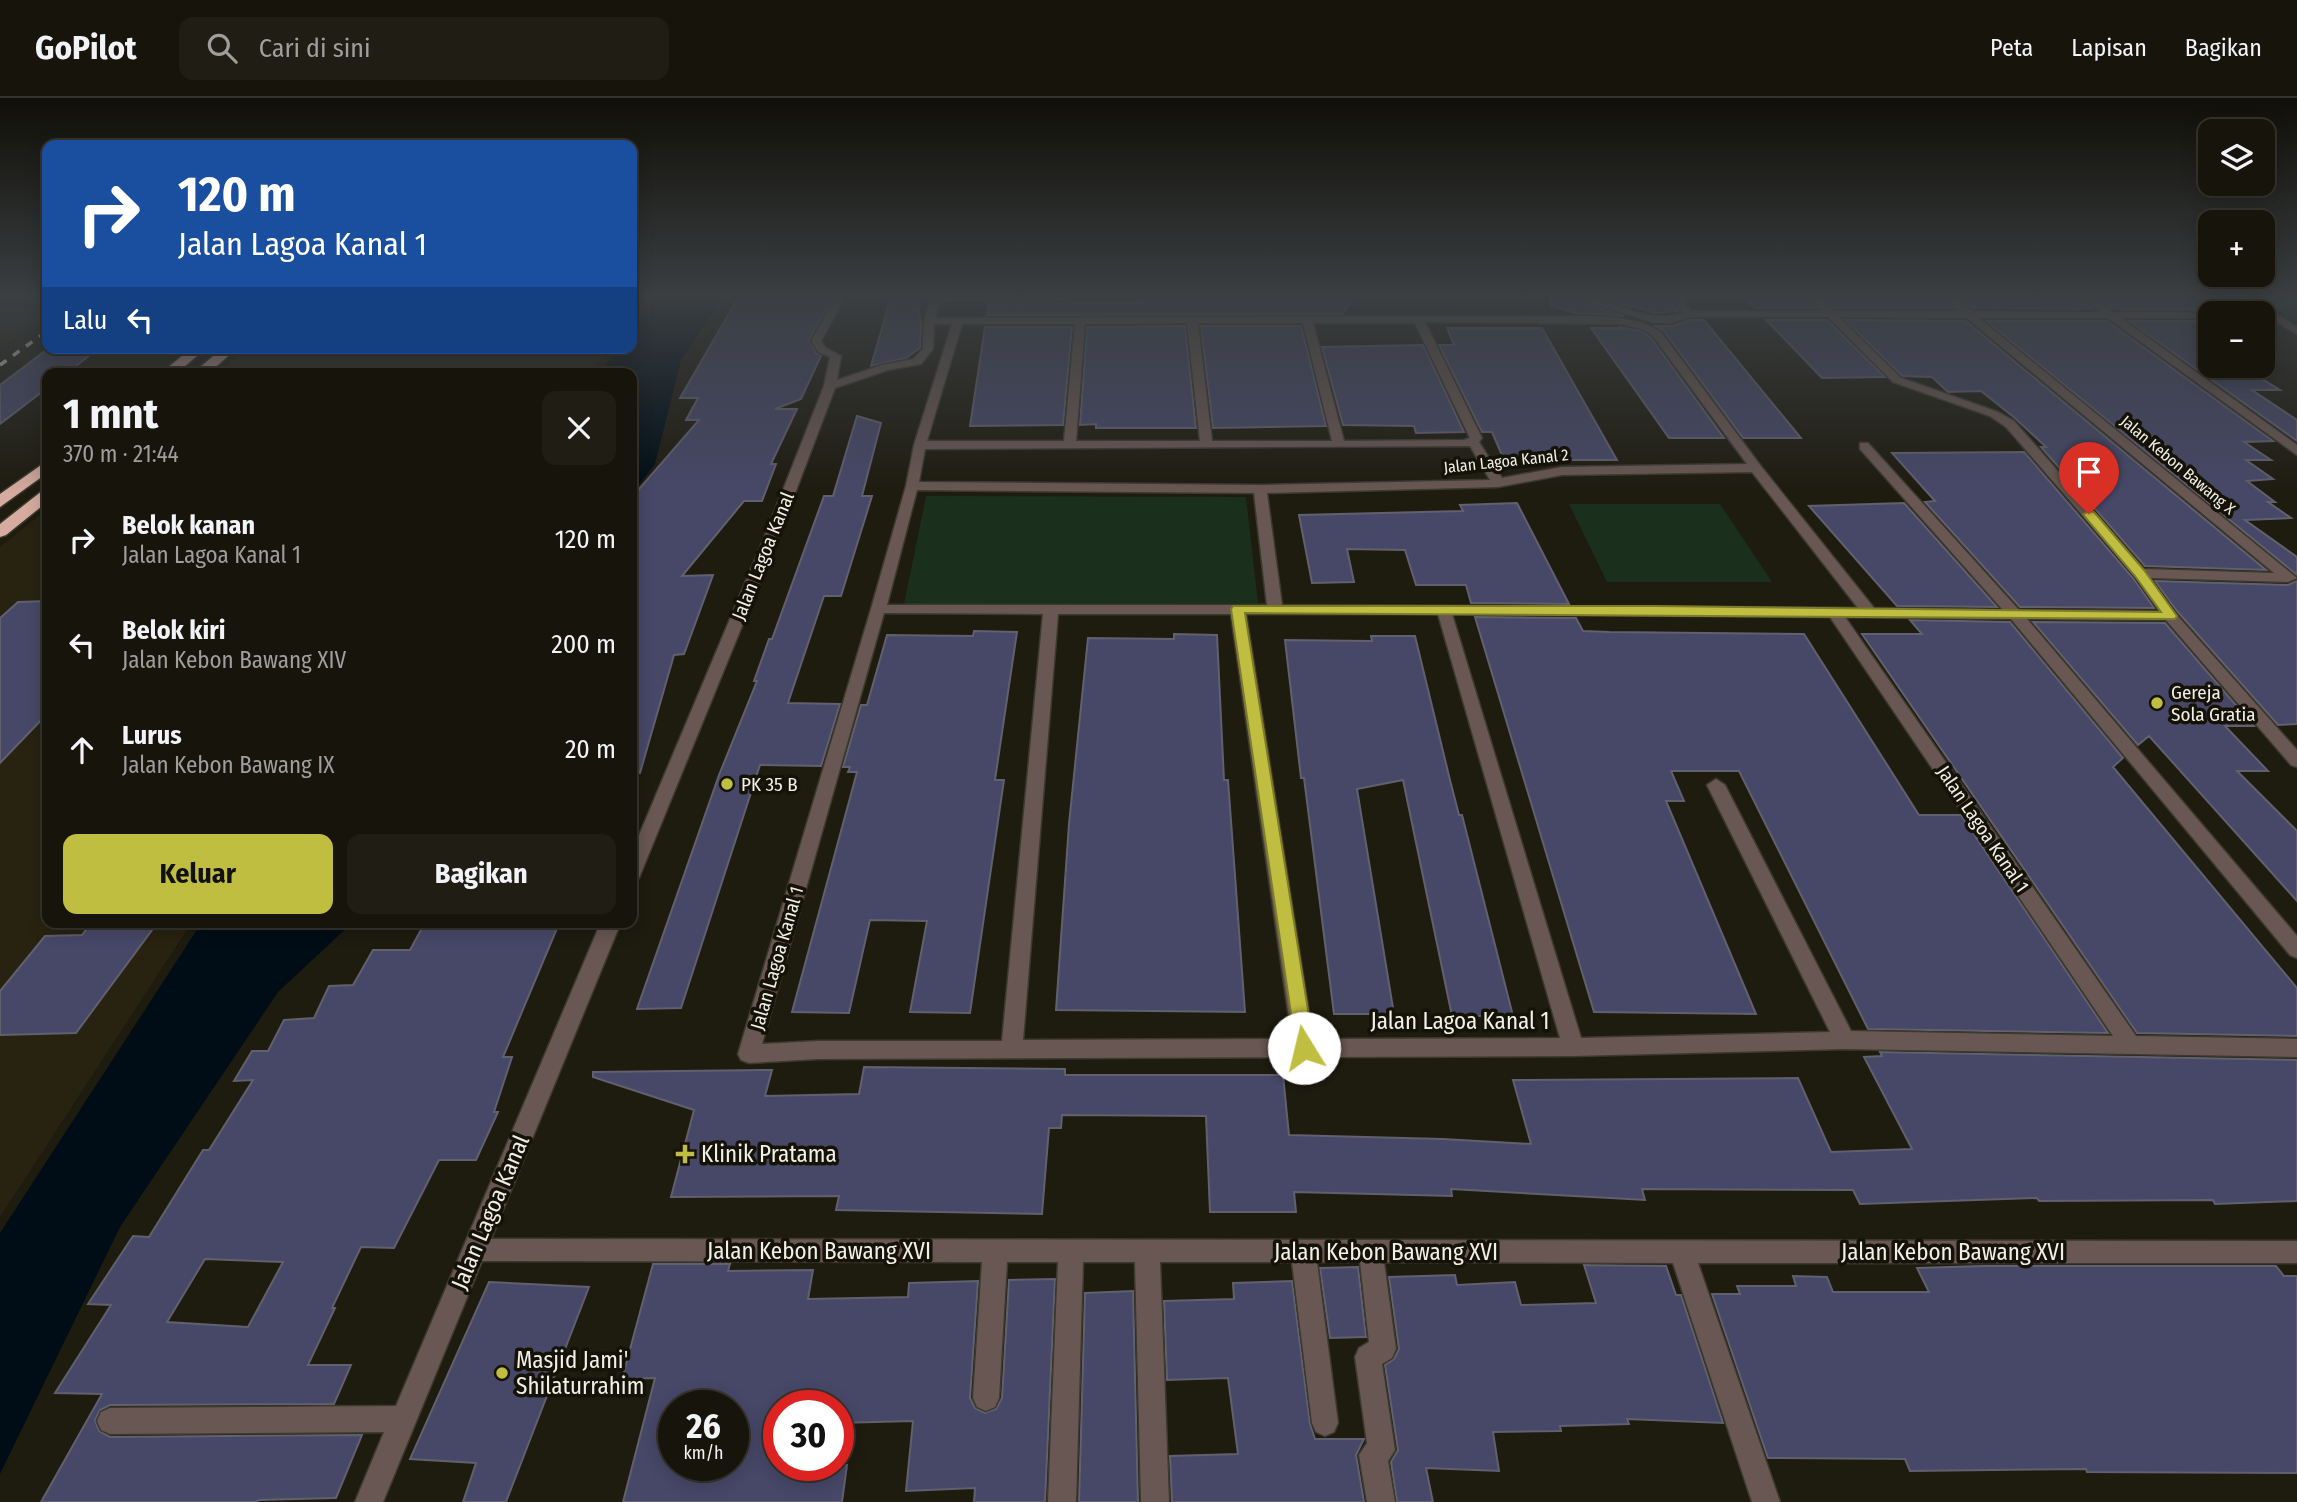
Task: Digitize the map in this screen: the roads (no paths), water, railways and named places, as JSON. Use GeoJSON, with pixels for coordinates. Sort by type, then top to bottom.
{"type":"FeatureCollection","features":[{"type":"Feature","properties":{"kind":"highway"},"geometry":{"type":"LineString","coordinates":[[0,502],[42,470]]}},
{"type":"Feature","properties":{"kind":"highway"},"geometry":{"type":"LineString","coordinates":[[0,532],[42,498]]}},
{"type":"Feature","properties":{"kind":"street","name":"Jalan Lagoa Kanal"},"geometry":{"type":"LineString","coordinates":[[637,861],[766,551],[830,386],[835,363]]}},
{"type":"Feature","properties":{"kind":"street"},"geometry":{"type":"LineString","coordinates":[[830,386],[886,368],[914,363]]}},
{"type":"Feature","properties":{"kind":"street","name":"Jalan Lagoa Kanal 1"},"geometry":{"type":"LineString","coordinates":[[945,363],[920,445],[912,486],[878,609],[749,1054],[1012,1049],[1573,1047],[1845,1040],[2297,1048]]}},
{"type":"Feature","properties":{"kind":"street"},"geometry":{"type":"LineString","coordinates":[[1070,443],[1077,363]]}},
{"type":"Feature","properties":{"kind":"street"},"geometry":{"type":"LineString","coordinates":[[1197,363],[1206,443]]}},
{"type":"Feature","properties":{"kind":"street"},"geometry":{"type":"LineString","coordinates":[[1318,363],[1338,442]]}},
{"type":"Feature","properties":{"kind":"street"},"geometry":{"type":"LineString","coordinates":[[1439,363],[1475,438],[1473,442],[1498,483]]}},
{"type":"Feature","properties":{"kind":"street"},"geometry":{"type":"LineString","coordinates":[[1678,363],[1756,468],[1869,612]]}},
{"type":"Feature","properties":{"kind":"street"},"geometry":{"type":"LineString","coordinates":[[1879,363],[1897,380],[1994,414],[2010,424],[2140,573],[2170,616],[2297,761]]}},
{"type":"Feature","properties":{"kind":"street","name":"Jalan Kebon Bawang X"},"geometry":{"type":"LineString","coordinates":[[2028,363],[2292,578]]}},
{"type":"Feature","properties":{"kind":"street"},"geometry":{"type":"LineString","coordinates":[[2175,363],[2297,451]]}},
{"type":"Feature","properties":{"kind":"street"},"geometry":{"type":"LineString","coordinates":[[920,445],[1473,442]]}},
{"type":"Feature","properties":{"kind":"street"},"geometry":{"type":"LineString","coordinates":[[1864,446],[2014,613],[2297,950]]}},
{"type":"Feature","properties":{"kind":"street","name":"Jalan Lagoa Kanal 2"},"geometry":{"type":"LineString","coordinates":[[912,486],[1260,489],[1419,487],[1498,483],[1562,471],[1756,468]]}},
{"type":"Feature","properties":{"kind":"street"},"geometry":{"type":"LineString","coordinates":[[1260,489],[1275,610]]}},
{"type":"Feature","properties":{"kind":"street"},"geometry":{"type":"LineString","coordinates":[[2140,573],[2292,578]]}},
{"type":"Feature","properties":{"kind":"street"},"geometry":{"type":"LineString","coordinates":[[1012,1049],[1051,608]]}},
{"type":"Feature","properties":{"kind":"street"},"geometry":{"type":"LineString","coordinates":[[878,609],[1834,611],[2170,616]]}},
{"type":"Feature","properties":{"kind":"street"},"geometry":{"type":"LineString","coordinates":[[1238,609],[1304,1048]]}},
{"type":"Feature","properties":{"kind":"street","name":"Jalan Lagoa Kanal 1"},"geometry":{"type":"LineString","coordinates":[[1444,611],[1573,1047]]}},
{"type":"Feature","properties":{"kind":"street","name":"Jalan Lagoa Kanal 1"},"geometry":{"type":"LineString","coordinates":[[1834,611],[2131,1046]]}},
{"type":"Feature","properties":{"kind":"street"},"geometry":{"type":"LineString","coordinates":[[1716,785],[1845,1040]]}},
{"type":"Feature","properties":{"kind":"street","name":"Jalan Lagoa Kanal"},"geometry":{"type":"LineString","coordinates":[[369,1502],[608,928]]}},
{"type":"Feature","properties":{"kind":"street","name":"Jalan Kebon Bawang XVI"},"geometry":{"type":"LineString","coordinates":[[474,1250],[2297,1252]]}},
{"type":"Feature","properties":{"kind":"street"},"geometry":{"type":"LineString","coordinates":[[986,1398],[995,1251]]}},
{"type":"Feature","properties":{"kind":"street"},"geometry":{"type":"LineString","coordinates":[[1062,1502],[1071,1252]]}},
{"type":"Feature","properties":{"kind":"street"},"geometry":{"type":"LineString","coordinates":[[1147,1252],[1154,1502]]}},
{"type":"Feature","properties":{"kind":"street"},"geometry":{"type":"LineString","coordinates":[[1303,1252],[1325,1423]]}},
{"type":"Feature","properties":{"kind":"street"},"geometry":{"type":"LineString","coordinates":[[1371,1252],[1383,1349],[1368,1357],[1381,1450],[1373,1455],[1381,1502]]}},
{"type":"Feature","properties":{"kind":"street"},"geometry":{"type":"LineString","coordinates":[[1682,1252],[1766,1502]]}},
{"type":"Feature","properties":{"kind":"street"},"geometry":{"type":"LineString","coordinates":[[110,1421],[404,1419]]}},
{"type":"Feature","properties":{"kind":"railway"},"geometry":{"type":"LineString","coordinates":[[0,365],[3,363]]}},
{"type":"Feature","properties":{"kind":"place","name":"Gereja Sola Gratia"},"geometry":{"type":"Point","coordinates":[2157,703]}},
{"type":"Feature","properties":{"kind":"place","name":"PK 35 B"},"geometry":{"type":"Point","coordinates":[727,784]}},
{"type":"Feature","properties":{"kind":"place","name":"Klinik Pratama"},"geometry":{"type":"Point","coordinates":[685,1154]}},
{"type":"Feature","properties":{"kind":"place","name":"Masjid Jami' Shilaturrahim"},"geometry":{"type":"Point","coordinates":[502,1373]}}]}
